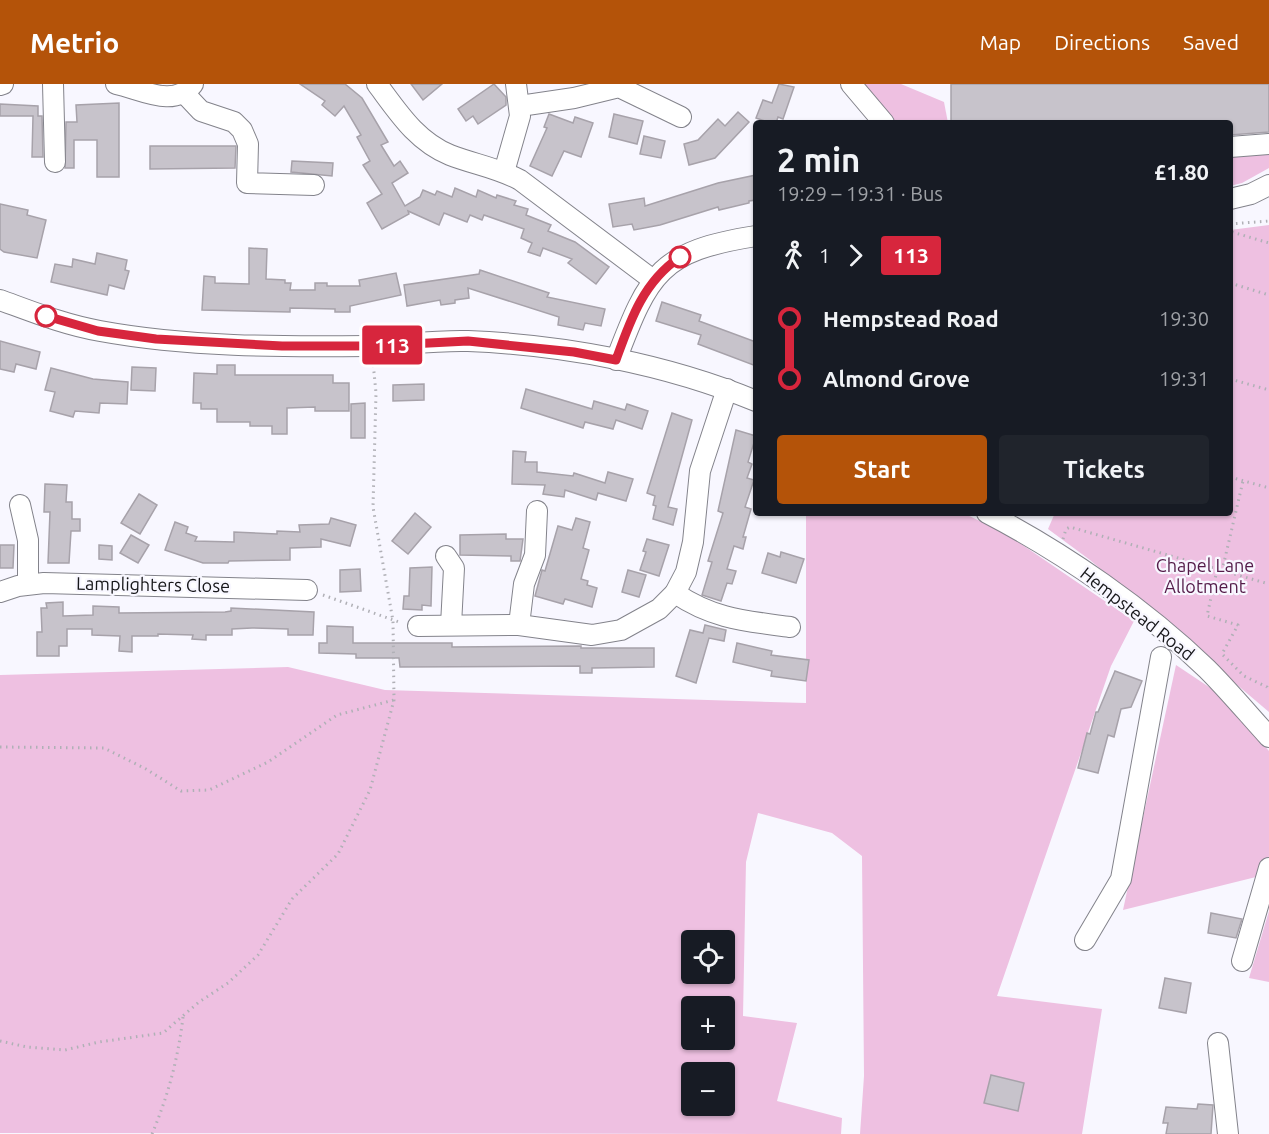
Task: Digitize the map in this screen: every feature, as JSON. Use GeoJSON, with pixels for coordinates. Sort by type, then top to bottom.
{"type":"FeatureCollection","features":[{"type":"Feature","properties":{"kind":"street"},"geometry":{"type":"LineString","coordinates":[[53,84],[55,162]]}},
{"type":"Feature","properties":{"kind":"street"},"geometry":{"type":"LineString","coordinates":[[116,84],[169,97],[189,89],[201,111],[234,122],[242,130],[248,144],[248,183],[314,185]]}},
{"type":"Feature","properties":{"kind":"street"},"geometry":{"type":"LineString","coordinates":[[377,84],[400,116],[424,140],[450,155],[504,172],[535,191],[653,279]]}},
{"type":"Feature","properties":{"kind":"street"},"geometry":{"type":"LineString","coordinates":[[504,172],[518,126],[520,106],[516,84]]}},
{"type":"Feature","properties":{"kind":"street"},"geometry":{"type":"LineString","coordinates":[[851,84],[881,120]]}},
{"type":"Feature","properties":{"kind":"street"},"geometry":{"type":"LineString","coordinates":[[520,106],[574,98],[619,87],[681,117]]}},
{"type":"Feature","properties":{"kind":"street"},"geometry":{"type":"LineString","coordinates":[[1233,147],[1269,144]]}},
{"type":"Feature","properties":{"kind":"street"},"geometry":{"type":"LineString","coordinates":[[1233,198],[1251,194],[1269,185]]}},
{"type":"Feature","properties":{"kind":"street"},"geometry":{"type":"LineString","coordinates":[[616,360],[636,308],[653,279],[675,260],[694,250],[753,237]]}},
{"type":"Feature","properties":{"kind":"street"},"geometry":{"type":"LineString","coordinates":[[0,300],[60,322],[126,335],[252,345],[371,346],[468,341],[563,351],[616,360],[689,377],[753,400]]}},
{"type":"Feature","properties":{"kind":"street"},"geometry":{"type":"LineString","coordinates":[[418,626],[519,624],[580,634],[608,634],[635,624],[659,609],[675,593],[690,558],[700,471],[727,389]]}},
{"type":"Feature","properties":{"kind":"street"},"geometry":{"type":"LineString","coordinates":[[20,506],[28,540],[28,585]]}},
{"type":"Feature","properties":{"kind":"street"},"geometry":{"type":"LineString","coordinates":[[519,624],[524,584],[535,555],[537,511]]}},
{"type":"Feature","properties":{"kind":"street","name":"Hempstead Road"},"geometry":{"type":"LineString","coordinates":[[992,516],[1058,555],[1144,615],[1207,669],[1269,737]]}},
{"type":"Feature","properties":{"kind":"street"},"geometry":{"type":"LineString","coordinates":[[446,556],[454,568],[451,625]]}},
{"type":"Feature","properties":{"kind":"street","name":"Lamplighters Close"},"geometry":{"type":"LineString","coordinates":[[0,592],[28,585],[63,583],[307,590]]}},
{"type":"Feature","properties":{"kind":"street"},"geometry":{"type":"LineString","coordinates":[[675,593],[707,612],[790,627]]}},
{"type":"Feature","properties":{"kind":"street"},"geometry":{"type":"LineString","coordinates":[[1124,793],[1139,717],[1161,657],[1175,642]]}},
{"type":"Feature","properties":{"kind":"street"},"geometry":{"type":"LineString","coordinates":[[1085,940],[1121,879],[1161,657]]}},
{"type":"Feature","properties":{"kind":"street"},"geometry":{"type":"LineString","coordinates":[[1242,961],[1269,868]]}},
{"type":"Feature","properties":{"kind":"street"},"geometry":{"type":"LineString","coordinates":[[1218,1043],[1228,1134]]}},
{"type":"Feature","properties":{"kind":"path"},"geometry":{"type":"LineString","coordinates":[[1233,224],[1269,221]]}},
{"type":"Feature","properties":{"kind":"path"},"geometry":{"type":"LineString","coordinates":[[1233,232],[1269,243]]}},
{"type":"Feature","properties":{"kind":"path"},"geometry":{"type":"LineString","coordinates":[[1233,284],[1269,295]]}},
{"type":"Feature","properties":{"kind":"path"},"geometry":{"type":"LineString","coordinates":[[0,1041],[27,1047],[65,1050],[99,1042],[163,1033],[228,983],[258,955],[292,899],[338,855],[370,790],[394,700],[393,621],[373,507],[376,393],[371,346]]}},
{"type":"Feature","properties":{"kind":"path"},"geometry":{"type":"LineString","coordinates":[[1233,380],[1269,390]]}},
{"type":"Feature","properties":{"kind":"path"},"geometry":{"type":"LineString","coordinates":[[1233,478],[1269,488]]}},
{"type":"Feature","properties":{"kind":"path"},"geometry":{"type":"LineString","coordinates":[[1222,571],[1243,481]]}},
{"type":"Feature","properties":{"kind":"path"},"geometry":{"type":"LineString","coordinates":[[1058,555],[1066,529],[1070,527],[1269,584]]}},
{"type":"Feature","properties":{"kind":"path"},"geometry":{"type":"LineString","coordinates":[[1217,569],[1207,616],[1238,625],[1222,654],[1245,676],[1267,687],[1269,691]]}},
{"type":"Feature","properties":{"kind":"path"},"geometry":{"type":"LineString","coordinates":[[307,590],[393,621],[418,626]]}},
{"type":"Feature","properties":{"kind":"path"},"geometry":{"type":"LineString","coordinates":[[0,747],[104,747],[181,791],[209,790],[268,762],[337,715],[394,700]]}},
{"type":"Feature","properties":{"kind":"path"},"geometry":{"type":"LineString","coordinates":[[152,1134],[179,1052],[183,1016]]}},
{"type":"Feature","properties":{"kind":"green space"},"geometry":{"type":"Polygon","coordinates":[[[861,84],[901,84],[944,102],[947,120],[891,120],[861,84]]]}},
{"type":"Feature","properties":{"kind":"green space"},"geometry":{"type":"Polygon","coordinates":[[[1269,150],[1269,168],[1242,183],[1233,185],[1233,153],[1269,150]]]}},
{"type":"Feature","properties":{"kind":"green space","name":"Chapel Lane Allotment"},"geometry":{"type":"Polygon","coordinates":[[[1269,225],[1269,712],[1090,560],[1048,529],[1054,516],[1233,516],[1233,230],[1269,225]]]}},
{"type":"Feature","properties":{"kind":"green space"},"geometry":{"type":"Polygon","coordinates":[[[806,516],[969,516],[1005,533],[1134,621],[1111,666],[997,996],[1102,1009],[1082,1134],[860,1134],[864,1076],[862,856],[832,833],[758,813],[746,862],[743,1016],[797,1023],[777,1101],[842,1118],[841,1134],[0,1133],[0,675],[288,667],[385,690],[806,703],[806,516]]]}},
{"type":"Feature","properties":{"kind":"green space"},"geometry":{"type":"Polygon","coordinates":[[[1176,665],[1218,693],[1269,751],[1269,856],[1264,875],[1123,910],[1176,665]]]}},
{"type":"Feature","properties":{"kind":"green space"},"geometry":{"type":"Polygon","coordinates":[[[1269,911],[1269,982],[1249,978],[1269,911]]]}},
{"type":"Feature","properties":{"kind":"building"},"geometry":{"type":"Polygon","coordinates":[[[300,84],[345,84],[362,98],[388,142],[381,145],[394,166],[400,161],[408,173],[392,183],[405,206],[420,197],[423,190],[435,195],[437,191],[452,197],[455,188],[476,197],[478,190],[496,198],[497,195],[516,201],[514,205],[528,209],[526,215],[551,225],[548,231],[575,242],[609,267],[596,284],[568,263],[572,259],[543,248],[540,256],[528,252],[532,243],[521,238],[524,229],[484,215],[482,220],[470,215],[467,222],[444,213],[439,225],[408,211],[409,214],[382,229],[367,203],[382,194],[363,165],[370,161],[357,137],[361,135],[344,106],[335,116],[322,105],[325,101],[300,84]]]}},
{"type":"Feature","properties":{"kind":"building"},"geometry":{"type":"Polygon","coordinates":[[[411,84],[442,84],[423,100],[411,84]]]}},
{"type":"Feature","properties":{"kind":"building"},"geometry":{"type":"Polygon","coordinates":[[[494,84],[506,97],[506,105],[478,124],[473,116],[466,121],[458,109],[494,84]]]}},
{"type":"Feature","properties":{"kind":"building"},"geometry":{"type":"Polygon","coordinates":[[[779,84],[794,87],[783,119],[778,117],[777,120],[756,118],[763,100],[772,103],[779,84]]]}},
{"type":"Feature","properties":{"kind":"building"},"geometry":{"type":"Polygon","coordinates":[[[951,84],[1269,84],[1269,132],[1233,135],[1233,120],[951,120],[951,84]]]}},
{"type":"Feature","properties":{"kind":"building"},"geometry":{"type":"Polygon","coordinates":[[[119,103],[119,177],[97,177],[97,140],[74,140],[74,168],[65,168],[66,122],[77,122],[76,105],[119,103]]]}},
{"type":"Feature","properties":{"kind":"building"},"geometry":{"type":"Polygon","coordinates":[[[0,104],[38,106],[38,116],[42,116],[43,157],[32,157],[33,116],[0,116],[0,104]]]}},
{"type":"Feature","properties":{"kind":"building"},"geometry":{"type":"Polygon","coordinates":[[[738,112],[749,122],[715,158],[689,165],[684,144],[698,140],[718,119],[725,126],[738,112]]]}},
{"type":"Feature","properties":{"kind":"building"},"geometry":{"type":"Polygon","coordinates":[[[549,114],[573,123],[575,117],[593,123],[581,157],[564,151],[552,176],[530,166],[547,128],[544,127],[549,114]]]}},
{"type":"Feature","properties":{"kind":"building"},"geometry":{"type":"Polygon","coordinates":[[[614,114],[643,121],[637,144],[609,137],[614,114]]]}},
{"type":"Feature","properties":{"kind":"building"},"geometry":{"type":"Polygon","coordinates":[[[644,136],[665,141],[661,158],[640,154],[644,136]]]}},
{"type":"Feature","properties":{"kind":"building"},"geometry":{"type":"Polygon","coordinates":[[[150,146],[236,146],[235,168],[150,169],[150,146]]]}},
{"type":"Feature","properties":{"kind":"building"},"geometry":{"type":"Polygon","coordinates":[[[292,161],[333,163],[332,176],[291,172],[292,161]]]}},
{"type":"Feature","properties":{"kind":"building"},"geometry":{"type":"Polygon","coordinates":[[[753,176],[753,200],[719,210],[718,207],[660,225],[634,230],[632,224],[613,227],[609,204],[644,198],[645,206],[718,183],[753,176]]]}},
{"type":"Feature","properties":{"kind":"building"},"geometry":{"type":"Polygon","coordinates":[[[0,204],[28,210],[27,215],[46,220],[37,258],[4,252],[0,249],[0,204]]]}},
{"type":"Feature","properties":{"kind":"building"},"geometry":{"type":"Polygon","coordinates":[[[249,248],[267,249],[266,279],[285,280],[285,283],[291,283],[290,290],[315,290],[315,283],[327,283],[327,286],[360,286],[359,280],[396,273],[401,295],[350,306],[350,312],[335,312],[335,309],[290,308],[290,312],[202,310],[204,276],[215,277],[215,283],[249,284],[249,248]]]}},
{"type":"Feature","properties":{"kind":"building"},"geometry":{"type":"Polygon","coordinates":[[[97,253],[127,260],[125,270],[129,271],[124,289],[109,285],[107,295],[51,282],[55,264],[72,267],[73,259],[95,264],[97,253]]]}},
{"type":"Feature","properties":{"kind":"building"},"geometry":{"type":"Polygon","coordinates":[[[480,270],[549,293],[547,297],[605,309],[601,326],[585,323],[583,330],[558,325],[559,317],[468,288],[469,298],[455,300],[455,303],[441,305],[440,300],[407,306],[404,285],[479,274],[480,270]]]}},
{"type":"Feature","properties":{"kind":"building"},"geometry":{"type":"Polygon","coordinates":[[[662,302],[701,315],[699,321],[753,341],[753,365],[698,344],[701,335],[656,321],[662,302]]]}},
{"type":"Feature","properties":{"kind":"building"},"geometry":{"type":"Polygon","coordinates":[[[0,341],[40,352],[36,369],[16,364],[14,372],[0,369],[0,341]]]}},
{"type":"Feature","properties":{"kind":"building"},"geometry":{"type":"Polygon","coordinates":[[[217,365],[235,365],[235,375],[333,375],[333,383],[349,383],[349,411],[315,411],[315,407],[287,408],[287,434],[272,434],[272,426],[250,426],[250,422],[217,422],[217,409],[201,409],[201,403],[193,403],[194,373],[217,374],[217,365]]]}},
{"type":"Feature","properties":{"kind":"building"},"geometry":{"type":"Polygon","coordinates":[[[132,367],[156,368],[155,391],[131,390],[132,367]]]}},
{"type":"Feature","properties":{"kind":"building"},"geometry":{"type":"Polygon","coordinates":[[[51,368],[93,379],[128,382],[127,404],[100,403],[99,413],[75,411],[73,417],[50,411],[55,392],[45,390],[51,368]]]}},
{"type":"Feature","properties":{"kind":"building"},"geometry":{"type":"Polygon","coordinates":[[[424,384],[424,400],[393,401],[393,385],[424,384]]]}},
{"type":"Feature","properties":{"kind":"building"},"geometry":{"type":"Polygon","coordinates":[[[526,389],[592,409],[594,401],[625,410],[627,404],[648,411],[642,429],[616,420],[613,429],[585,422],[583,428],[521,408],[526,389]]]}},
{"type":"Feature","properties":{"kind":"building"},"geometry":{"type":"Polygon","coordinates":[[[365,403],[365,438],[351,438],[351,404],[365,403]]]}},
{"type":"Feature","properties":{"kind":"building"},"geometry":{"type":"Polygon","coordinates":[[[672,413],[692,420],[668,507],[677,509],[673,525],[653,519],[656,506],[653,505],[655,496],[647,493],[672,413]]]}},
{"type":"Feature","properties":{"kind":"building"},"geometry":{"type":"Polygon","coordinates":[[[736,430],[753,435],[753,446],[748,462],[752,464],[747,478],[753,480],[753,483],[745,507],[751,509],[743,537],[746,537],[743,549],[734,546],[727,569],[736,571],[732,584],[727,583],[721,601],[702,595],[712,562],[708,561],[723,513],[718,511],[736,430]]]}},
{"type":"Feature","properties":{"kind":"building"},"geometry":{"type":"Polygon","coordinates":[[[513,451],[526,452],[525,462],[537,462],[537,472],[573,476],[574,473],[605,483],[608,472],[633,479],[626,501],[598,493],[596,500],[565,490],[564,497],[543,494],[545,485],[512,484],[513,451]]]}},
{"type":"Feature","properties":{"kind":"building"},"geometry":{"type":"Polygon","coordinates":[[[45,484],[67,485],[66,502],[72,502],[72,519],[80,519],[80,531],[71,531],[69,563],[48,563],[50,512],[44,512],[45,484]]]}},
{"type":"Feature","properties":{"kind":"building"},"geometry":{"type":"Polygon","coordinates":[[[139,494],[157,505],[140,534],[121,523],[139,494]]]}},
{"type":"Feature","properties":{"kind":"building"},"geometry":{"type":"Polygon","coordinates":[[[415,513],[431,527],[408,554],[392,541],[415,513]]]}},
{"type":"Feature","properties":{"kind":"building"},"geometry":{"type":"Polygon","coordinates":[[[331,518],[356,525],[350,546],[321,539],[321,547],[290,548],[290,560],[229,561],[228,563],[203,563],[165,550],[175,522],[188,527],[186,533],[197,537],[195,541],[234,542],[234,532],[277,534],[277,531],[300,532],[299,525],[329,524],[331,518]]]}},
{"type":"Feature","properties":{"kind":"building"},"geometry":{"type":"Polygon","coordinates":[[[576,518],[590,522],[583,548],[589,550],[581,579],[588,581],[587,585],[597,588],[592,607],[565,599],[563,604],[535,596],[558,526],[572,530],[576,518]]]}},
{"type":"Feature","properties":{"kind":"building"},"geometry":{"type":"Polygon","coordinates":[[[506,534],[506,539],[523,539],[520,561],[511,561],[511,556],[460,555],[460,535],[506,534]]]}},
{"type":"Feature","properties":{"kind":"building"},"geometry":{"type":"Polygon","coordinates":[[[131,535],[149,545],[138,563],[120,553],[131,535]]]}},
{"type":"Feature","properties":{"kind":"building"},"geometry":{"type":"Polygon","coordinates":[[[647,539],[669,545],[659,576],[640,570],[646,552],[643,551],[647,539]]]}},
{"type":"Feature","properties":{"kind":"building"},"geometry":{"type":"Polygon","coordinates":[[[0,545],[14,545],[13,568],[0,568],[0,545]]]}},
{"type":"Feature","properties":{"kind":"building"},"geometry":{"type":"Polygon","coordinates":[[[99,545],[112,546],[112,560],[99,559],[99,545]]]}},
{"type":"Feature","properties":{"kind":"building"},"geometry":{"type":"Polygon","coordinates":[[[781,552],[804,559],[796,583],[762,573],[768,553],[780,557],[781,552]]]}},
{"type":"Feature","properties":{"kind":"building"},"geometry":{"type":"Polygon","coordinates":[[[432,567],[431,606],[422,605],[422,610],[403,609],[404,596],[409,596],[410,568],[432,567]]]}},
{"type":"Feature","properties":{"kind":"building"},"geometry":{"type":"Polygon","coordinates":[[[360,569],[361,591],[340,592],[340,570],[360,569]]]}},
{"type":"Feature","properties":{"kind":"building"},"geometry":{"type":"Polygon","coordinates":[[[628,570],[646,575],[639,597],[622,592],[628,570]]]}},
{"type":"Feature","properties":{"kind":"building"},"geometry":{"type":"Polygon","coordinates":[[[63,602],[63,616],[93,615],[93,606],[119,607],[119,613],[225,612],[231,611],[231,608],[314,612],[313,635],[288,635],[288,629],[252,628],[232,629],[232,635],[206,635],[206,640],[192,639],[193,635],[132,636],[132,652],[119,651],[120,636],[92,635],[92,629],[67,629],[67,646],[59,646],[59,656],[37,656],[37,632],[42,632],[41,608],[47,608],[46,603],[63,602]]]}},
{"type":"Feature","properties":{"kind":"building"},"geometry":{"type":"Polygon","coordinates":[[[705,625],[726,630],[724,641],[709,638],[696,683],[676,676],[690,630],[703,633],[705,625]]]}},
{"type":"Feature","properties":{"kind":"building"},"geometry":{"type":"Polygon","coordinates":[[[327,626],[353,627],[353,643],[452,643],[452,647],[654,648],[654,667],[592,668],[592,673],[580,673],[580,666],[400,667],[399,658],[356,658],[356,654],[319,653],[319,643],[327,643],[327,626]]]}},
{"type":"Feature","properties":{"kind":"building"},"geometry":{"type":"Polygon","coordinates":[[[737,643],[772,651],[771,655],[809,660],[806,681],[771,676],[772,671],[733,662],[737,643]]]}},
{"type":"Feature","properties":{"kind":"building"},"geometry":{"type":"Polygon","coordinates":[[[1115,671],[1142,681],[1131,707],[1121,709],[1114,737],[1108,735],[1098,773],[1078,768],[1087,733],[1090,734],[1096,712],[1098,712],[1115,671]]]}},
{"type":"Feature","properties":{"kind":"building"},"geometry":{"type":"Polygon","coordinates":[[[1211,913],[1242,919],[1236,938],[1208,933],[1211,913]]]}},
{"type":"Feature","properties":{"kind":"building"},"geometry":{"type":"Polygon","coordinates":[[[1165,978],[1191,983],[1186,1013],[1159,1008],[1165,978]]]}},
{"type":"Feature","properties":{"kind":"building"},"geometry":{"type":"Polygon","coordinates":[[[991,1075],[1024,1083],[1018,1111],[984,1103],[991,1075]]]}},
{"type":"Feature","properties":{"kind":"building"},"geometry":{"type":"Polygon","coordinates":[[[1198,1104],[1213,1105],[1211,1134],[1166,1134],[1168,1123],[1163,1123],[1166,1107],[1197,1109],[1198,1104]]]}},
{"type":"Feature","properties":{"kind":"bus line","name":"113"},"geometry":{"type":"LineString","coordinates":[[46,316],[60,322],[98,331],[156,339],[282,346],[371,346],[468,341],[574,352],[616,360],[636,308],[653,279],[680,257]]}}]}
